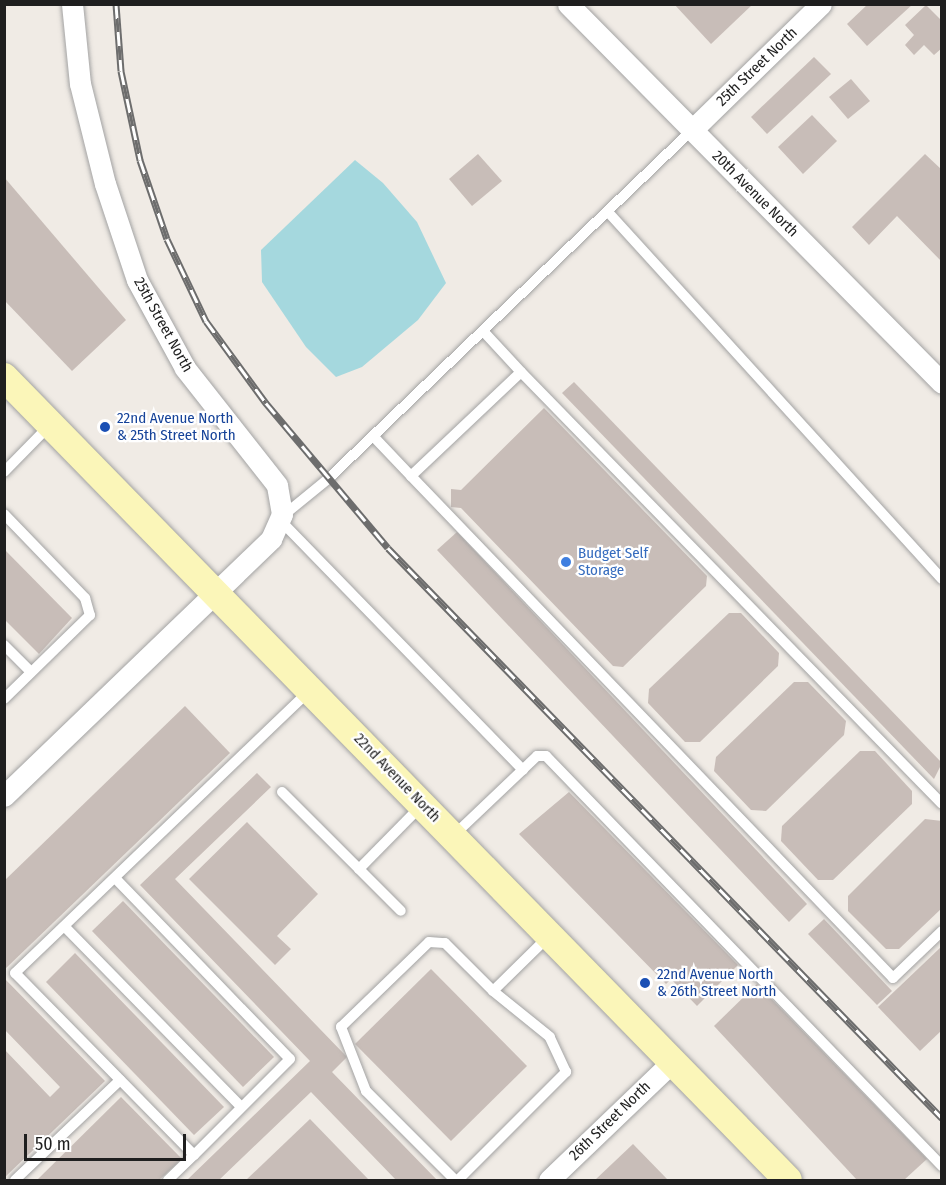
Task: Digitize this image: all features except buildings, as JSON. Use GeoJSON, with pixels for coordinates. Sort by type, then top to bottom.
{"type":"FeatureCollection","features":[{"type":"Feature","properties":{"kind":"main road","name":"22nd Avenue North"},"geometry":{"type":"LineString","coordinates":[[4,377],[216,591],[788,1180]]}},
{"type":"Feature","properties":{"kind":"street","name":"25th Street North"},"geometry":{"type":"LineString","coordinates":[[72,4],[83,95],[137,280],[184,368],[277,485],[279,519]]}},
{"type":"Feature","properties":{"kind":"street","name":"20th Avenue North"},"geometry":{"type":"LineString","coordinates":[[568,4],[942,383]]}},
{"type":"Feature","properties":{"kind":"street","name":"25th Street North"},"geometry":{"type":"LineString","coordinates":[[692,130],[821,4]]}},
{"type":"Feature","properties":{"kind":"street"},"geometry":{"type":"LineString","coordinates":[[4,796],[271,539],[279,519]]}},
{"type":"Feature","properties":{"kind":"street","name":"26th Street North"},"geometry":{"type":"LineString","coordinates":[[549,1180],[672,1062]]}},
{"type":"Feature","properties":{"kind":"lane"},"geometry":{"type":"LineString","coordinates":[[523,770],[279,519],[373,436],[692,130]]}},
{"type":"Feature","properties":{"kind":"lane"},"geometry":{"type":"LineString","coordinates":[[608,212],[942,579]]}},
{"type":"Feature","properties":{"kind":"lane"},"geometry":{"type":"LineString","coordinates":[[483,331],[942,804]]}},
{"type":"Feature","properties":{"kind":"lane"},"geometry":{"type":"LineString","coordinates":[[411,477],[521,372]]}},
{"type":"Feature","properties":{"kind":"lane"},"geometry":{"type":"LineString","coordinates":[[4,472],[51,424]]}},
{"type":"Feature","properties":{"kind":"lane"},"geometry":{"type":"LineString","coordinates":[[373,436],[893,978],[942,931]]}},
{"type":"Feature","properties":{"kind":"lane"},"geometry":{"type":"LineString","coordinates":[[4,514],[85,598],[90,615],[4,699]]}},
{"type":"Feature","properties":{"kind":"lane"},"geometry":{"type":"LineString","coordinates":[[4,645],[31,672]]}},
{"type":"Feature","properties":{"kind":"lane"},"geometry":{"type":"LineString","coordinates":[[194,1155],[15,973],[116,879],[311,690]]}},
{"type":"Feature","properties":{"kind":"lane"},"geometry":{"type":"LineString","coordinates":[[453,836],[537,756],[546,756],[561,767],[942,1166]]}},
{"type":"Feature","properties":{"kind":"lane"},"geometry":{"type":"LineString","coordinates":[[282,792],[401,911]]}},
{"type":"Feature","properties":{"kind":"lane"},"geometry":{"type":"LineString","coordinates":[[359,868],[423,805]]}},
{"type":"Feature","properties":{"kind":"lane"},"geometry":{"type":"LineString","coordinates":[[116,879],[290,1059],[168,1180]]}},
{"type":"Feature","properties":{"kind":"lane"},"geometry":{"type":"LineString","coordinates":[[65,927],[242,1107]]}},
{"type":"Feature","properties":{"kind":"lane"},"geometry":{"type":"LineString","coordinates":[[494,991],[549,936]]}},
{"type":"Feature","properties":{"kind":"lane"},"geometry":{"type":"LineString","coordinates":[[429,942],[445,943],[494,991],[550,1037],[566,1072],[456,1180],[366,1091],[355,1059],[341,1034],[346,1020],[429,942]]}},
{"type":"Feature","properties":{"kind":"lane"},"geometry":{"type":"LineString","coordinates":[[15,1180],[120,1080]]}},
{"type":"Feature","properties":{"kind":"water"},"geometry":{"type":"Polygon","coordinates":[[[355,160],[383,183],[417,222],[446,283],[418,320],[362,367],[336,377],[306,347],[262,282],[261,250],[355,160]]]}},
{"type":"Feature","properties":{"kind":"railway"},"geometry":{"type":"LineString","coordinates":[[116,4],[121,71],[140,160],[167,239],[206,321],[266,403],[388,548],[942,1118]]}},
{"type":"Feature","properties":{"kind":"place","name":"22nd Avenue North & 25th Street North"},"geometry":{"type":"Point","coordinates":[105,427]}},
{"type":"Feature","properties":{"kind":"place","name":"Budget Self Storage"},"geometry":{"type":"Point","coordinates":[566,562]}},
{"type":"Feature","properties":{"kind":"place","name":"22nd Avenue North & 26th Street North"},"geometry":{"type":"Point","coordinates":[645,983]}}]}
